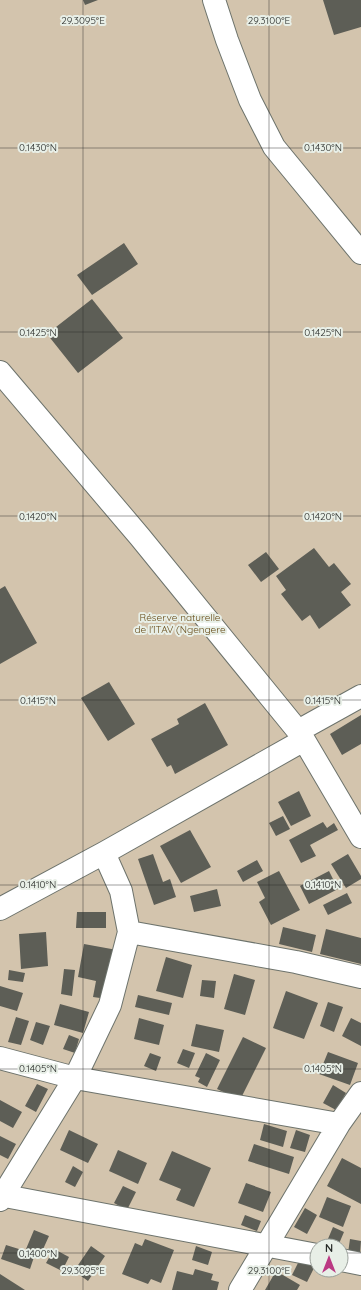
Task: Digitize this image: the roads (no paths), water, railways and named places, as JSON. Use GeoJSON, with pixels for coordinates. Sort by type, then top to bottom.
{"type":"FeatureCollection","features":[{"type":"Feature","properties":{"kind":"street"},"geometry":{"type":"LineString","coordinates":[[214,0],[227,40],[250,100],[274,147],[361,253]]}},
{"type":"Feature","properties":{"kind":"street"},"geometry":{"type":"LineString","coordinates":[[0,372],[140,537],[301,735],[361,837]]}},
{"type":"Feature","properties":{"kind":"street"},"geometry":{"type":"LineString","coordinates":[[0,909],[104,853],[301,735],[361,696]]}},
{"type":"Feature","properties":{"kind":"street"},"geometry":{"type":"LineString","coordinates":[[104,853],[120,891],[129,932],[110,1006],[75,1078],[1,1197],[309,1254]]}},
{"type":"Feature","properties":{"kind":"street"},"geometry":{"type":"LineString","coordinates":[[129,932],[296,962],[361,977]]}},
{"type":"Feature","properties":{"kind":"street"},"geometry":{"type":"LineString","coordinates":[[0,1058],[75,1078],[339,1124]]}},
{"type":"Feature","properties":{"kind":"street"},"geometry":{"type":"LineString","coordinates":[[240,1290],[339,1124],[361,1093]]}},
{"type":"Feature","properties":{"kind":"street"},"geometry":{"type":"LineString","coordinates":[[349,1262],[361,1264]]}},
{"type":"Feature","properties":{"kind":"park label","name":"Réserve naturelle de l'ITAV (Ngengere"},"geometry":{"type":"Point","coordinates":[180,622]}}]}
